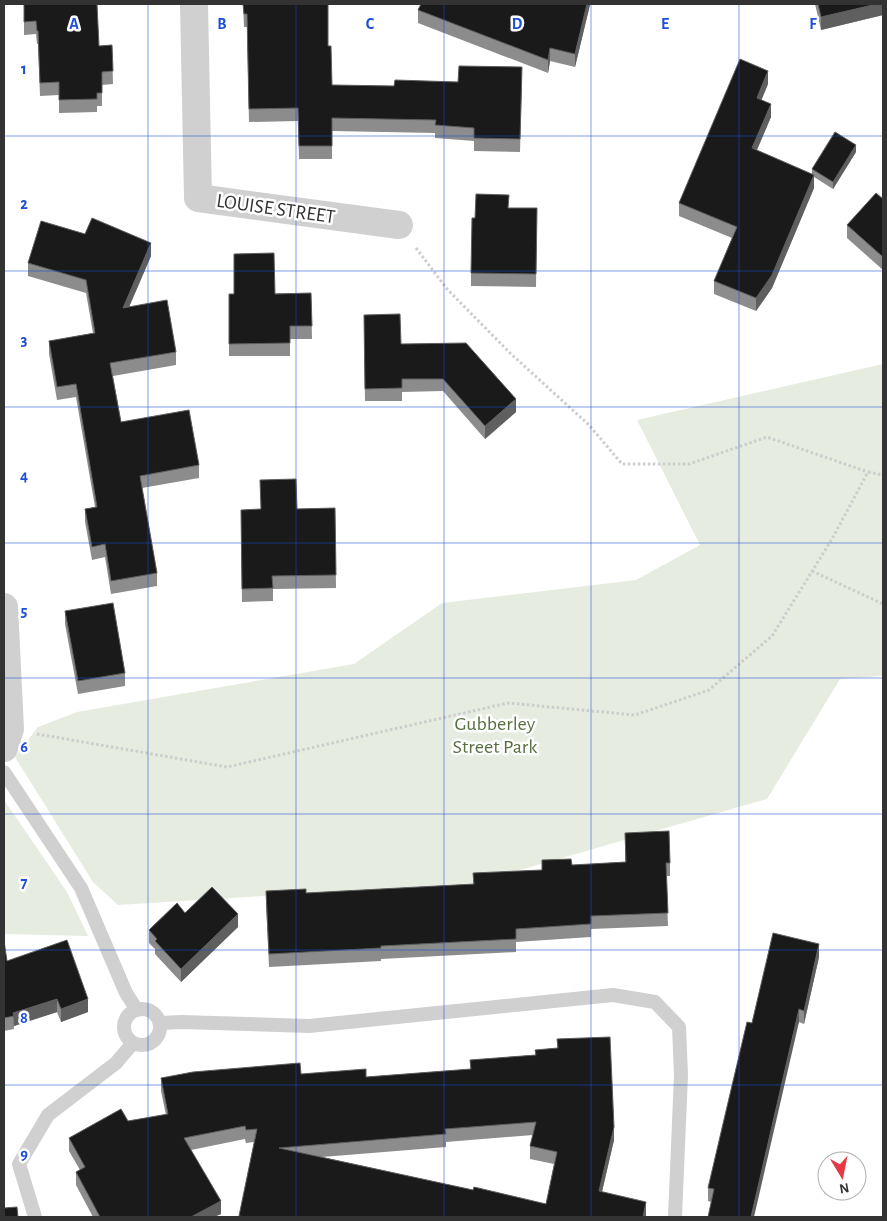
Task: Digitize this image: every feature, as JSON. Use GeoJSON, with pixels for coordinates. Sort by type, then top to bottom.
{"type":"FeatureCollection","features":[{"type":"Feature","properties":{"kind":"street","name":"LOUISE STREET"},"geometry":{"type":"LineString","coordinates":[[194,4],[198,198],[399,225]]}},
{"type":"Feature","properties":{"kind":"street"},"geometry":{"type":"LineString","coordinates":[[4,607],[7,739]]}},
{"type":"Feature","properties":{"kind":"lane"},"geometry":{"type":"LineString","coordinates":[[4,772],[81,888],[126,993],[137,1010]]}},
{"type":"Feature","properties":{"kind":"lane"},"geometry":{"type":"LineString","coordinates":[[161,1023],[309,1026],[613,995],[655,1002],[679,1027],[681,1075],[675,1217]]}},
{"type":"Feature","properties":{"kind":"lane"},"geometry":{"type":"LineString","coordinates":[[137,1010],[152,1011],[161,1023],[158,1037],[153,1042],[140,1046],[133,1043],[126,1036],[124,1025],[128,1015],[137,1010]]}},
{"type":"Feature","properties":{"kind":"lane"},"geometry":{"type":"LineString","coordinates":[[35,1217],[19,1164],[48,1116],[116,1063],[133,1043]]}},
{"type":"Feature","properties":{"kind":"path"},"geometry":{"type":"LineString","coordinates":[[399,225],[447,289],[510,353],[589,425],[622,464],[689,464],[766,437],[868,472],[883,475]]}},
{"type":"Feature","properties":{"kind":"path"},"geometry":{"type":"LineString","coordinates":[[7,739],[227,767],[508,702],[635,715],[709,690],[772,636],[832,538],[868,472]]}},
{"type":"Feature","properties":{"kind":"path"},"geometry":{"type":"LineString","coordinates":[[812,570],[883,604]]}},
{"type":"Feature","properties":{"kind":"green space","name":"Gubberley Street Park"},"geometry":{"type":"Polygon","coordinates":[[[883,364],[883,676],[840,679],[767,799],[475,883],[118,905],[93,882],[15,757],[38,727],[77,712],[354,664],[442,603],[636,580],[700,545],[637,420],[883,364]]]}},
{"type":"Feature","properties":{"kind":"green space"},"geometry":{"type":"Polygon","coordinates":[[[4,800],[67,892],[88,936],[4,934],[4,800]]]}},
{"type":"Feature","properties":{"kind":"building"},"geometry":{"type":"Polygon","coordinates":[[[24,4],[97,4],[99,46],[112,45],[113,71],[102,72],[102,93],[97,93],[97,99],[59,100],[59,82],[40,83],[36,21],[24,22],[24,4]]]}},
{"type":"Feature","properties":{"kind":"building"},"geometry":{"type":"Polygon","coordinates":[[[243,4],[328,4],[328,46],[331,46],[332,85],[394,86],[395,80],[458,82],[459,66],[522,67],[520,139],[474,138],[474,128],[435,125],[436,120],[332,118],[332,146],[299,146],[298,108],[249,109],[247,14],[244,14],[243,4]]]}},
{"type":"Feature","properties":{"kind":"building"},"geometry":{"type":"Polygon","coordinates":[[[421,4],[587,4],[575,54],[550,48],[548,60],[418,10],[421,4]]]}},
{"type":"Feature","properties":{"kind":"building"},"geometry":{"type":"Polygon","coordinates":[[[818,4],[877,4],[821,17],[818,4]]]}},
{"type":"Feature","properties":{"kind":"building"},"geometry":{"type":"Polygon","coordinates":[[[740,59],[768,71],[757,98],[771,104],[752,148],[814,175],[772,275],[756,298],[714,281],[737,227],[679,203],[740,59]]]}},
{"type":"Feature","properties":{"kind":"building"},"geometry":{"type":"Polygon","coordinates":[[[835,132],[856,145],[833,182],[812,169],[835,132]]]}},
{"type":"Feature","properties":{"kind":"building"},"geometry":{"type":"Polygon","coordinates":[[[876,193],[883,199],[883,257],[847,225],[876,193]]]}},
{"type":"Feature","properties":{"kind":"building"},"geometry":{"type":"Polygon","coordinates":[[[476,194],[509,195],[508,208],[537,208],[536,274],[471,273],[472,218],[475,218],[476,194]]]}},
{"type":"Feature","properties":{"kind":"building"},"geometry":{"type":"Polygon","coordinates":[[[92,218],[151,243],[123,308],[167,300],[176,352],[110,363],[121,422],[189,410],[199,465],[140,476],[157,573],[111,581],[105,544],[92,547],[85,509],[97,507],[76,384],[57,387],[49,341],[95,333],[86,280],[28,263],[41,221],[85,234],[92,218]]]}},
{"type":"Feature","properties":{"kind":"building"},"geometry":{"type":"Polygon","coordinates":[[[274,253],[275,294],[311,293],[312,326],[290,326],[290,343],[229,344],[229,294],[234,294],[234,254],[274,253]]]}},
{"type":"Feature","properties":{"kind":"building"},"geometry":{"type":"Polygon","coordinates":[[[400,314],[401,344],[466,343],[516,399],[485,426],[443,379],[402,379],[402,388],[365,389],[364,315],[400,314]]]}},
{"type":"Feature","properties":{"kind":"building"},"geometry":{"type":"Polygon","coordinates":[[[296,479],[297,509],[335,508],[336,575],[272,576],[273,588],[242,589],[241,510],[261,509],[260,480],[296,479]]]}},
{"type":"Feature","properties":{"kind":"building"},"geometry":{"type":"Polygon","coordinates":[[[113,603],[125,673],[78,681],[65,611],[113,603]]]}},
{"type":"Feature","properties":{"kind":"building"},"geometry":{"type":"Polygon","coordinates":[[[669,831],[670,863],[666,863],[668,913],[591,916],[591,924],[516,929],[516,939],[269,954],[266,891],[306,889],[306,893],[474,884],[473,873],[542,870],[542,860],[571,859],[572,865],[626,862],[625,833],[669,831]]]}},
{"type":"Feature","properties":{"kind":"building"},"geometry":{"type":"Polygon","coordinates":[[[212,887],[238,914],[181,969],[155,941],[157,939],[149,930],[177,903],[185,913],[212,887]]]}},
{"type":"Feature","properties":{"kind":"building"},"geometry":{"type":"Polygon","coordinates":[[[773,933],[819,944],[804,1011],[799,1009],[751,1217],[708,1217],[714,1189],[708,1188],[747,1022],[752,1023],[773,933]]]}},
{"type":"Feature","properties":{"kind":"building"},"geometry":{"type":"Polygon","coordinates":[[[67,940],[88,999],[61,1009],[57,999],[13,1013],[14,1016],[4,1018],[4,941],[7,961],[67,940]]]}},
{"type":"Feature","properties":{"kind":"building"},"geometry":{"type":"Polygon","coordinates":[[[610,1037],[614,1127],[599,1191],[646,1202],[643,1217],[239,1216],[257,1129],[246,1130],[245,1126],[184,1138],[221,1201],[191,1217],[100,1217],[76,1172],[85,1167],[69,1138],[121,1109],[128,1121],[168,1114],[161,1078],[193,1072],[300,1063],[301,1074],[366,1069],[366,1077],[471,1069],[470,1060],[536,1055],[535,1050],[558,1048],[557,1039],[610,1037]],[[536,1122],[445,1129],[446,1134],[279,1148],[473,1190],[474,1187],[546,1204],[557,1152],[530,1146],[536,1122]]]}},
{"type":"Feature","properties":{"kind":"building"},"geometry":{"type":"Polygon","coordinates":[[[17,1207],[18,1217],[4,1217],[4,1208],[17,1207]]]}}]}
